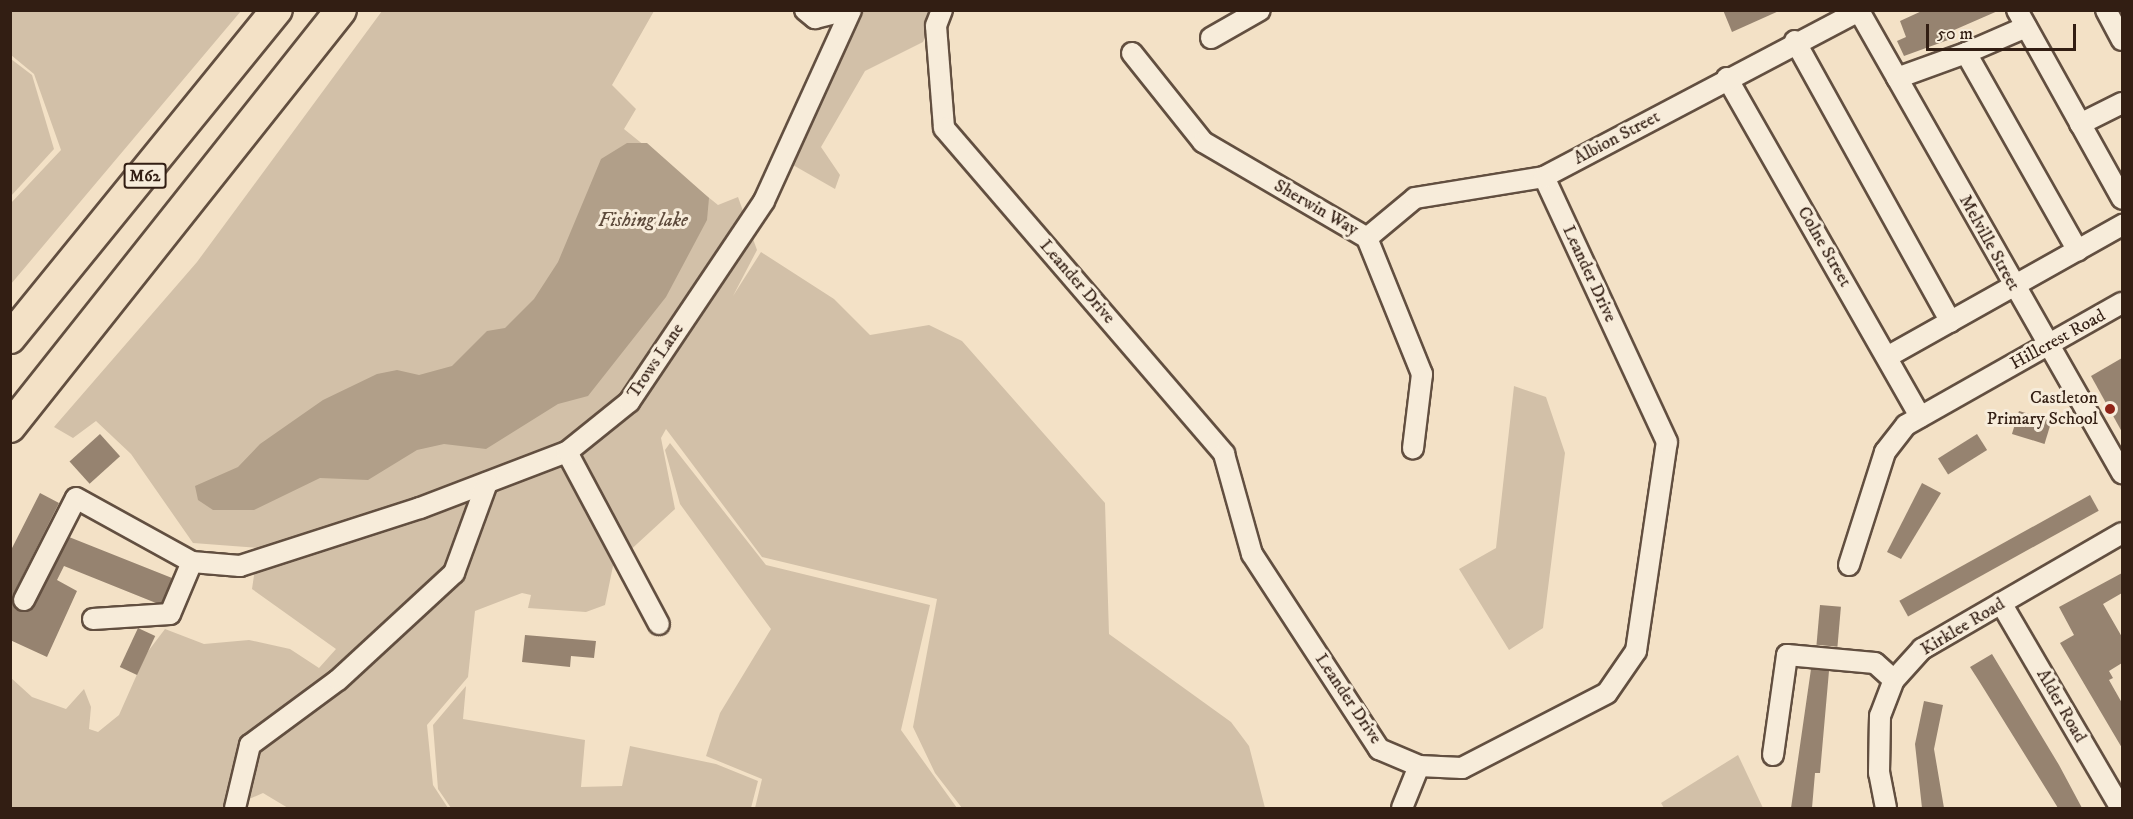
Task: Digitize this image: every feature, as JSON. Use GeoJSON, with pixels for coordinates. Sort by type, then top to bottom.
{"type":"FeatureCollection","features":[{"type":"Feature","properties":{"kind":"highway","name":"M62"},"geometry":{"type":"LineString","coordinates":[[10,338],[277,10]]}},
{"type":"Feature","properties":{"kind":"highway","name":"M62"},"geometry":{"type":"LineString","coordinates":[[10,427],[341,10]]}},
{"type":"Feature","properties":{"kind":"highway","name":"M62"},"geometry":{"type":"LineString","coordinates":[[10,446],[148,253]]}},
{"type":"Feature","properties":{"kind":"street"},"geometry":{"type":"LineString","coordinates":[[805,10],[815,18],[849,10]]}},
{"type":"Feature","properties":{"kind":"street","name":"Trows Lane"},"geometry":{"type":"LineString","coordinates":[[192,562],[240,567],[487,483],[567,452],[628,402],[764,201],[849,10]]}},
{"type":"Feature","properties":{"kind":"street","name":"Leander Drive"},"geometry":{"type":"LineString","coordinates":[[942,10],[936,26],[944,128],[1224,454],[1252,554],[1379,749],[1419,766],[1462,768],[1607,693],[1636,651],[1667,442],[1544,177]]}},
{"type":"Feature","properties":{"kind":"street"},"geometry":{"type":"LineString","coordinates":[[1211,38],[1260,10]]}},
{"type":"Feature","properties":{"kind":"street"},"geometry":{"type":"LineString","coordinates":[[2106,10],[2122,40]]}},
{"type":"Feature","properties":{"kind":"street","name":"Albion Street"},"geometry":{"type":"LineString","coordinates":[[1367,238],[1415,198],[1544,177],[1795,41],[1860,11]]}},
{"type":"Feature","properties":{"kind":"street","name":"Melville Street"},"geometry":{"type":"LineString","coordinates":[[1860,11],[2013,287],[2122,473]]}},
{"type":"Feature","properties":{"kind":"street"},"geometry":{"type":"LineString","coordinates":[[1897,78],[1966,53],[2022,19],[2122,200]]}},
{"type":"Feature","properties":{"kind":"street"},"geometry":{"type":"LineString","coordinates":[[1795,41],[1951,322]]}},
{"type":"Feature","properties":{"kind":"street","name":"Sherwin Way"},"geometry":{"type":"LineString","coordinates":[[1132,53],[1203,142],[1367,238],[1422,374],[1413,448]]}},
{"type":"Feature","properties":{"kind":"street"},"geometry":{"type":"LineString","coordinates":[[1966,53],[2078,251]]}},
{"type":"Feature","properties":{"kind":"street","name":"Colne Street"},"geometry":{"type":"LineString","coordinates":[[1727,78],[1920,417]]}},
{"type":"Feature","properties":{"kind":"street"},"geometry":{"type":"LineString","coordinates":[[2080,124],[2122,103]]}},
{"type":"Feature","properties":{"kind":"street"},"geometry":{"type":"LineString","coordinates":[[1887,357],[2122,225]]}},
{"type":"Feature","properties":{"kind":"street","name":"Hillcrest Road"},"geometry":{"type":"LineString","coordinates":[[1850,565],[1885,452],[1906,425],[2122,303]]}},
{"type":"Feature","properties":{"kind":"street"},"geometry":{"type":"LineString","coordinates":[[567,452],[659,624]]}},
{"type":"Feature","properties":{"kind":"street"},"geometry":{"type":"LineString","coordinates":[[235,808],[250,745],[338,680],[453,573],[487,483]]}},
{"type":"Feature","properties":{"kind":"street"},"geometry":{"type":"LineString","coordinates":[[24,600],[76,498],[192,562],[170,614],[93,619]]}},
{"type":"Feature","properties":{"kind":"street","name":"Kirklee Road"},"geometry":{"type":"LineString","coordinates":[[1886,808],[1879,773],[1880,716],[1894,680],[1922,649],[2122,533]]}},
{"type":"Feature","properties":{"kind":"street","name":"Alder Road"},"geometry":{"type":"LineString","coordinates":[[2001,603],[2121,808]]}},
{"type":"Feature","properties":{"kind":"street"},"geometry":{"type":"LineString","coordinates":[[1773,755],[1786,655],[1875,663],[1894,680]]}},
{"type":"Feature","properties":{"kind":"street"},"geometry":{"type":"LineString","coordinates":[[1402,808],[1419,766]]}},
{"type":"Feature","properties":{"kind":"shaded area"},"geometry":{"type":"Polygon","coordinates":[[[11,10],[241,11],[11,284],[11,203],[61,150],[34,74],[11,55],[11,10]]]}},
{"type":"Feature","properties":{"kind":"shaded area"},"geometry":{"type":"Polygon","coordinates":[[[382,11],[654,11],[612,85],[636,109],[624,129],[718,205],[738,197],[757,250],[733,296],[761,252],[834,299],[870,335],[929,325],[962,341],[1105,503],[1109,634],[1231,722],[1249,746],[1265,808],[962,808],[935,773],[913,727],[937,599],[762,557],[666,429],[661,438],[675,509],[613,566],[605,605],[586,612],[528,608],[531,595],[522,593],[475,611],[468,677],[427,725],[433,785],[448,808],[288,808],[263,793],[229,808],[11,808],[10,677],[32,697],[66,709],[84,689],[91,707],[89,729],[98,732],[119,715],[146,654],[165,629],[204,644],[249,640],[290,649],[319,668],[336,649],[252,589],[258,548],[193,543],[131,454],[96,421],[73,438],[54,427],[197,262],[382,11]]]}},
{"type":"Feature","properties":{"kind":"shaded area"},"geometry":{"type":"Polygon","coordinates":[[[841,11],[937,11],[923,42],[865,71],[821,147],[840,175],[835,189],[786,161],[841,11]]]}},
{"type":"Feature","properties":{"kind":"shaded area"},"geometry":{"type":"Polygon","coordinates":[[[11,59],[32,75],[54,149],[11,196],[11,59]]]}},
{"type":"Feature","properties":{"kind":"shaded area"},"geometry":{"type":"Polygon","coordinates":[[[1514,386],[1546,397],[1565,453],[1543,628],[1509,650],[1459,569],[1496,548],[1514,386]]]}},
{"type":"Feature","properties":{"kind":"shaded area"},"geometry":{"type":"Polygon","coordinates":[[[670,443],[766,565],[930,605],[901,730],[957,808],[755,808],[762,779],[706,756],[720,713],[771,629],[680,504],[665,450],[670,443]]]}},
{"type":"Feature","properties":{"kind":"shaded area"},"geometry":{"type":"Polygon","coordinates":[[[466,686],[463,719],[585,740],[581,787],[622,786],[630,746],[716,764],[758,781],[751,808],[451,808],[438,789],[433,725],[466,686]]]}},
{"type":"Feature","properties":{"kind":"shaded area"},"geometry":{"type":"Polygon","coordinates":[[[1738,755],[1763,808],[1664,808],[1661,803],[1738,755]]]}},
{"type":"Feature","properties":{"kind":"water","name":"Fishing lake"},"geometry":{"type":"Polygon","coordinates":[[[627,143],[647,143],[709,198],[707,220],[666,297],[588,396],[558,404],[486,449],[444,444],[417,450],[368,480],[320,478],[254,510],[213,510],[198,500],[195,486],[238,467],[260,444],[323,400],[377,374],[397,370],[419,375],[452,366],[487,331],[505,328],[534,299],[558,262],[601,159],[627,143]]]}},
{"type":"Feature","properties":{"kind":"building"},"geometry":{"type":"Polygon","coordinates":[[[1723,10],[1781,10],[1732,32],[1723,10]]]}},
{"type":"Feature","properties":{"kind":"building"},"geometry":{"type":"Polygon","coordinates":[[[1924,10],[2000,10],[1945,34],[1948,40],[1904,56],[1897,41],[1906,37],[1900,21],[1924,10]]]}},
{"type":"Feature","properties":{"kind":"building"},"geometry":{"type":"Polygon","coordinates":[[[2122,358],[2122,432],[2091,376],[2122,358]]]}},
{"type":"Feature","properties":{"kind":"building"},"geometry":{"type":"Polygon","coordinates":[[[2019,411],[2052,421],[2044,444],[2012,434],[2019,411]]]}},
{"type":"Feature","properties":{"kind":"building"},"geometry":{"type":"Polygon","coordinates":[[[100,434],[120,456],[90,484],[70,461],[100,434]]]}},
{"type":"Feature","properties":{"kind":"building"},"geometry":{"type":"Polygon","coordinates":[[[1977,434],[1987,450],[1948,474],[1938,458],[1977,434]]]}},
{"type":"Feature","properties":{"kind":"building"},"geometry":{"type":"Polygon","coordinates":[[[1922,483],[1941,493],[1901,559],[1887,552],[1922,483]]]}},
{"type":"Feature","properties":{"kind":"building"},"geometry":{"type":"Polygon","coordinates":[[[40,493],[59,503],[13,595],[18,610],[34,606],[69,537],[172,578],[162,603],[156,603],[64,566],[57,580],[77,591],[47,657],[10,640],[10,552],[40,493]]]}},
{"type":"Feature","properties":{"kind":"building"},"geometry":{"type":"Polygon","coordinates":[[[2090,495],[2099,511],[1908,616],[1899,601],[2090,495]]]}},
{"type":"Feature","properties":{"kind":"building"},"geometry":{"type":"Polygon","coordinates":[[[2122,573],[2122,593],[2103,604],[2122,637],[2122,663],[2109,671],[2113,678],[2109,680],[2122,703],[2122,748],[2060,643],[2074,635],[2059,607],[2122,573]]]}},
{"type":"Feature","properties":{"kind":"building"},"geometry":{"type":"Polygon","coordinates":[[[1820,605],[1841,607],[1837,647],[1817,645],[1820,605]]]}},
{"type":"Feature","properties":{"kind":"building"},"geometry":{"type":"Polygon","coordinates":[[[138,628],[155,636],[137,675],[120,667],[138,628]]]}},
{"type":"Feature","properties":{"kind":"building"},"geometry":{"type":"Polygon","coordinates":[[[525,635],[596,641],[594,658],[571,656],[570,667],[522,662],[525,635]]]}},
{"type":"Feature","properties":{"kind":"building"},"geometry":{"type":"Polygon","coordinates":[[[1992,654],[2059,765],[2082,808],[2058,808],[1970,667],[1992,654]]]}},
{"type":"Feature","properties":{"kind":"building"},"geometry":{"type":"Polygon","coordinates":[[[1811,669],[1829,671],[1820,773],[1815,773],[1812,808],[1791,808],[1811,669]]]}},
{"type":"Feature","properties":{"kind":"building"},"geometry":{"type":"Polygon","coordinates":[[[1924,701],[1943,705],[1934,749],[1944,808],[1922,808],[1915,744],[1924,701]]]}},
{"type":"Feature","properties":{"kind":"place","name":"Castleton Primary School"},"geometry":{"type":"Point","coordinates":[2110,409]}}]}
